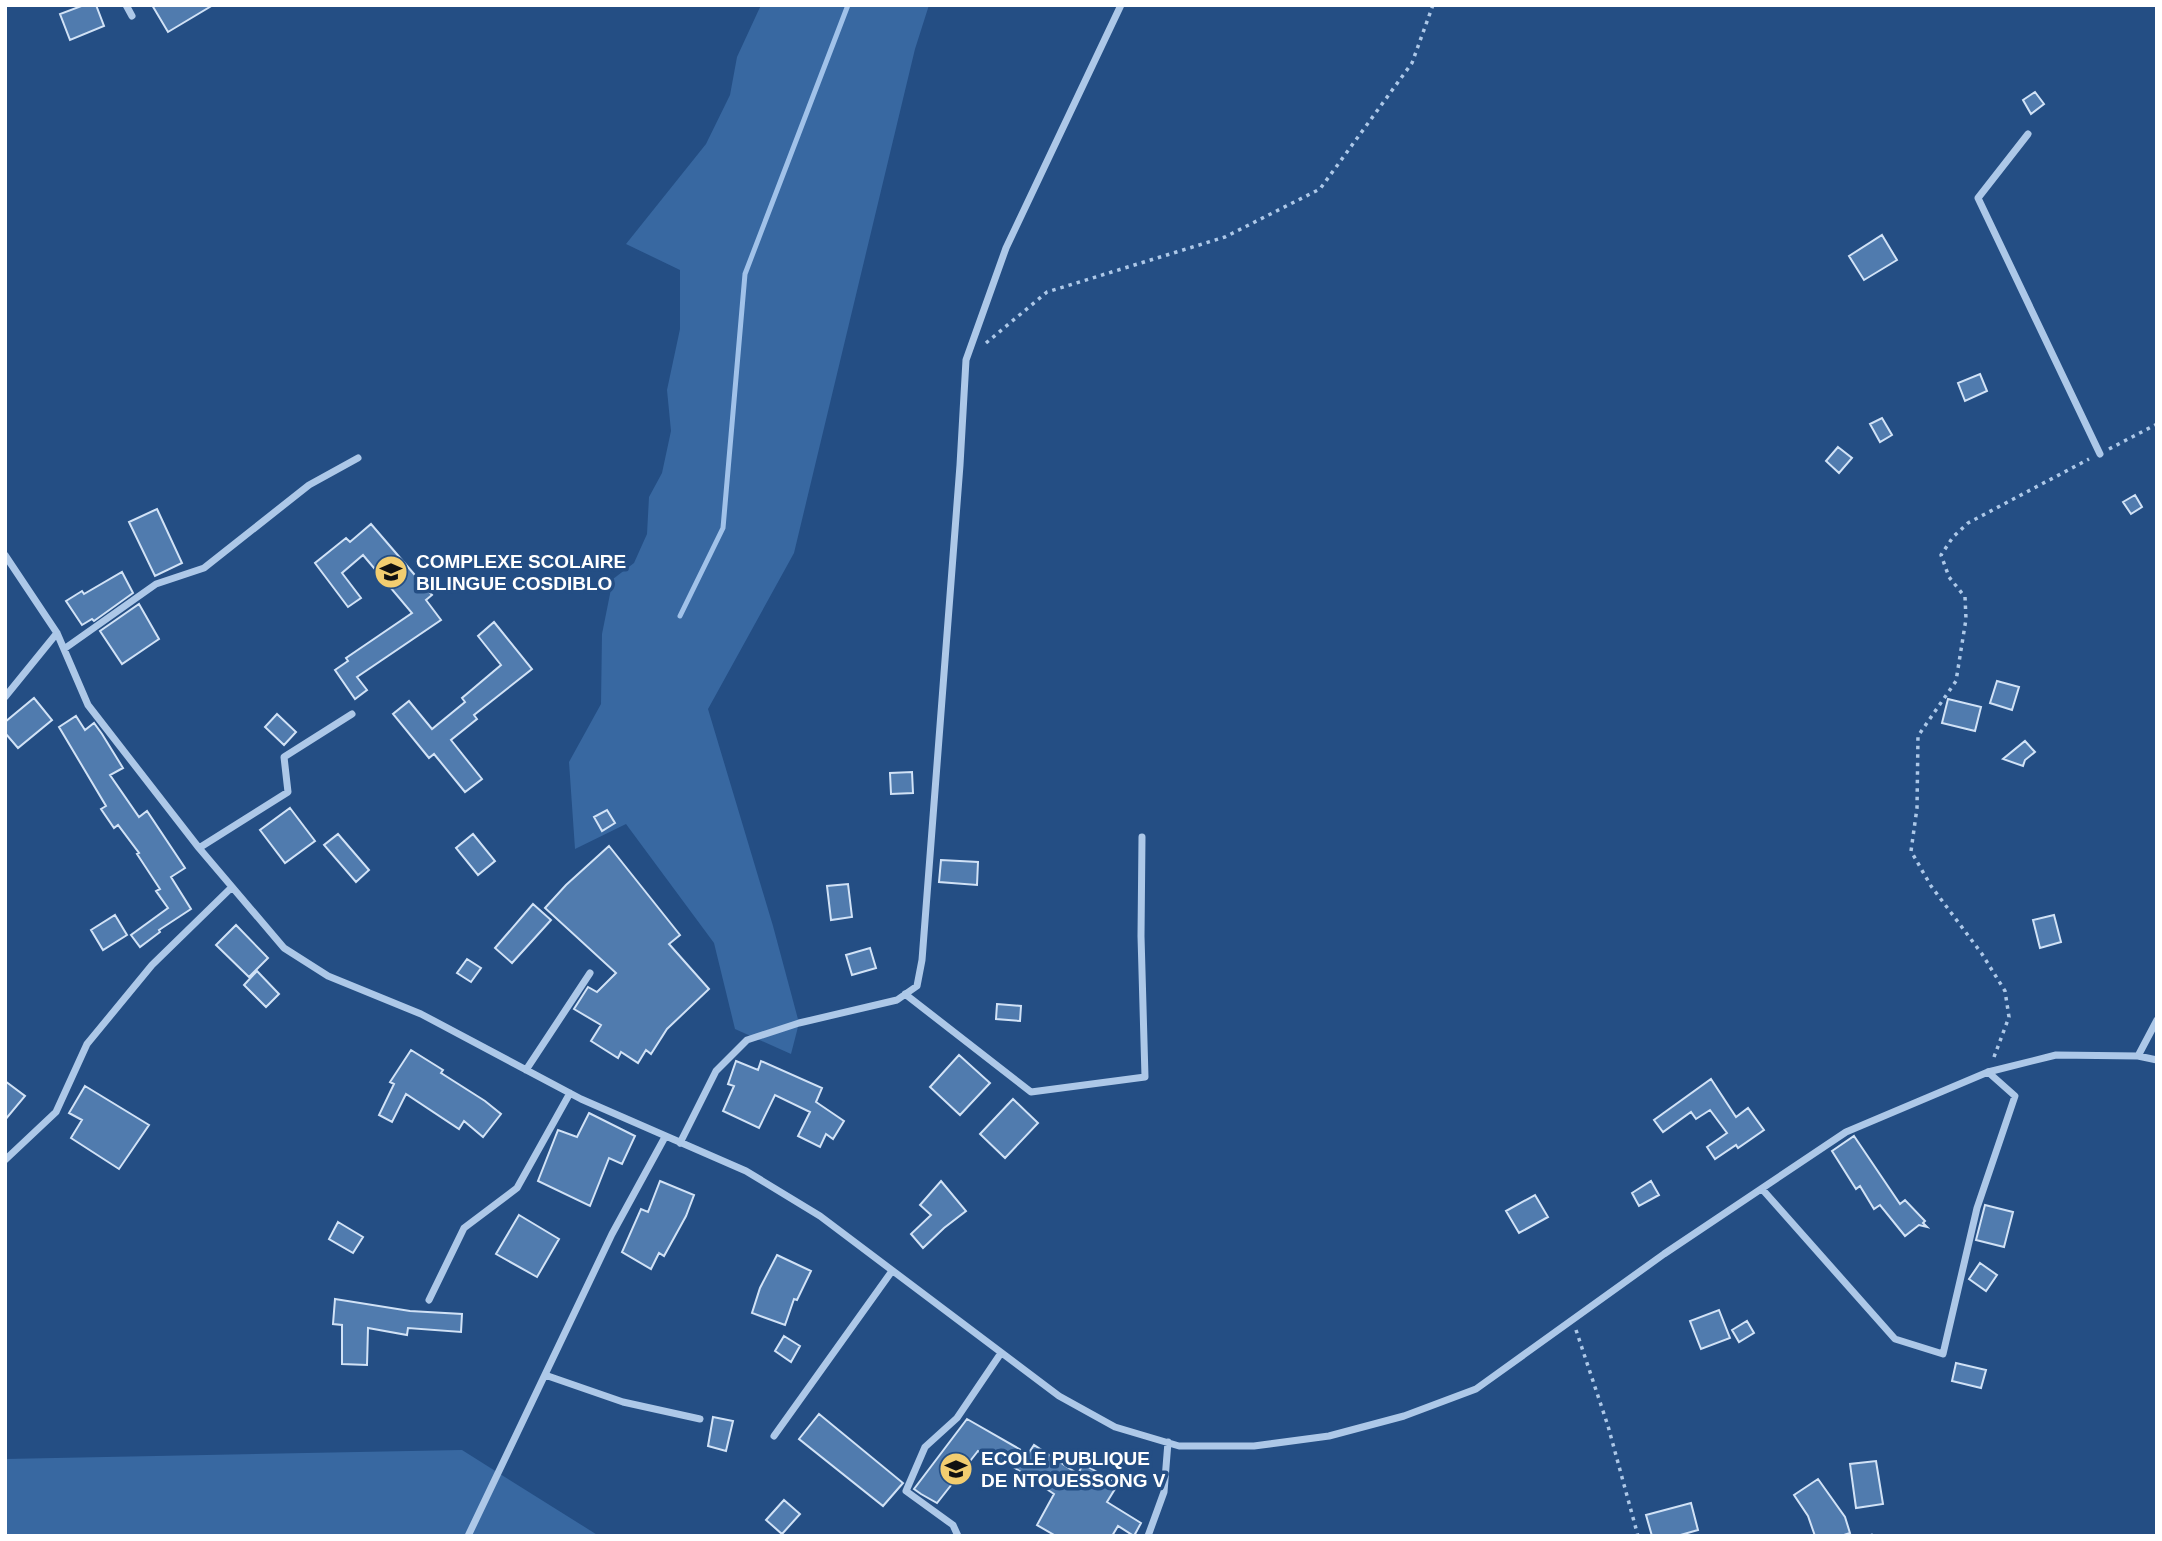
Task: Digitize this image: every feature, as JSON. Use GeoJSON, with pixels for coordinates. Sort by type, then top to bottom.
{"type":"FeatureCollection","features":[{"type":"Feature","properties":{"kind":"street"},"geometry":{"type":"LineString","coordinates":[[126,5],[132,16]]}},
{"type":"Feature","properties":{"kind":"street"},"geometry":{"type":"LineString","coordinates":[[680,1143],[716,1071],[747,1040],[799,1023],[898,1000],[917,986],[922,960],[966,360],[1006,248],[1121,5]]}},
{"type":"Feature","properties":{"kind":"street"},"geometry":{"type":"LineString","coordinates":[[2028,134],[1978,198],[2100,454]]}},
{"type":"Feature","properties":{"kind":"street"},"geometry":{"type":"LineString","coordinates":[[64,649],[156,584],[204,568],[309,485],[358,458]]}},
{"type":"Feature","properties":{"kind":"street"},"geometry":{"type":"LineString","coordinates":[[5,555],[57,633],[88,705],[200,848],[284,948],[328,976],[421,1014],[570,1093],[746,1171],[820,1216],[1059,1396],[1115,1427],[1180,1446],[1254,1446],[1329,1436],[1404,1416],[1476,1389],[1846,1132],[1988,1072],[2056,1055],[2138,1056],[2157,1060]]}},
{"type":"Feature","properties":{"kind":"street"},"geometry":{"type":"LineString","coordinates":[[5,697],[57,633]]}},
{"type":"Feature","properties":{"kind":"street"},"geometry":{"type":"LineString","coordinates":[[200,848],[288,792],[284,757],[352,714]]}},
{"type":"Feature","properties":{"kind":"street"},"geometry":{"type":"LineString","coordinates":[[905,994],[1031,1092],[1145,1077],[1141,936],[1142,837]]}},
{"type":"Feature","properties":{"kind":"street"},"geometry":{"type":"LineString","coordinates":[[5,1160],[56,1112],[87,1044],[152,965],[232,887]]}},
{"type":"Feature","properties":{"kind":"street"},"geometry":{"type":"LineString","coordinates":[[526,1070],[590,973]]}},
{"type":"Feature","properties":{"kind":"street"},"geometry":{"type":"LineString","coordinates":[[2138,1056],[2157,1020]]}},
{"type":"Feature","properties":{"kind":"street"},"geometry":{"type":"LineString","coordinates":[[1762,1189],[1895,1339],[1942,1354],[1977,1208],[2015,1096],[1988,1072]]}},
{"type":"Feature","properties":{"kind":"street"},"geometry":{"type":"LineString","coordinates":[[429,1300],[464,1228],[517,1188],[570,1093]]}},
{"type":"Feature","properties":{"kind":"street"},"geometry":{"type":"LineString","coordinates":[[468,1536],[612,1234],[665,1137]]}},
{"type":"Feature","properties":{"kind":"street"},"geometry":{"type":"LineString","coordinates":[[774,1436],[892,1271]]}},
{"type":"Feature","properties":{"kind":"street"},"geometry":{"type":"LineString","coordinates":[[958,1536],[953,1525],[906,1492],[925,1447],[957,1418],[1002,1353]]}},
{"type":"Feature","properties":{"kind":"street"},"geometry":{"type":"LineString","coordinates":[[545,1375],[623,1402],[700,1419]]}},
{"type":"Feature","properties":{"kind":"street"},"geometry":{"type":"LineString","coordinates":[[1148,1536],[1164,1492],[1168,1442]]}},
{"type":"Feature","properties":{"kind":"path"},"geometry":{"type":"LineString","coordinates":[[986,343],[1047,292],[1225,237],[1320,189],[1412,63],[1433,5]]}},
{"type":"Feature","properties":{"kind":"path"},"geometry":{"type":"LineString","coordinates":[[1988,1072],[2009,1017],[2006,991],[1931,886],[1911,851],[1917,808],[1918,736],[1956,681],[1966,619],[1965,597],[1949,577],[1941,555],[1953,537],[1968,523],[2157,424]]}},
{"type":"Feature","properties":{"kind":"path"},"geometry":{"type":"LineString","coordinates":[[1573,1320],[1608,1426],[1638,1536]]}},
{"type":"Feature","properties":{"kind":"shaded area"},"geometry":{"type":"Polygon","coordinates":[[[761,5],[929,5],[915,49],[794,553],[708,709],[799,1023],[791,1054],[735,1029],[714,943],[626,824],[575,849],[569,762],[601,704],[602,634],[613,579],[634,563],[647,534],[649,497],[662,473],[671,431],[667,390],[680,329],[680,270],[626,244],[706,144],[730,95],[737,57],[761,5]]]}},
{"type":"Feature","properties":{"kind":"shaded area"},"geometry":{"type":"Polygon","coordinates":[[[462,1450],[599,1536],[5,1536],[5,1459],[462,1450]]]}},
{"type":"Feature","properties":{"kind":"building"},"geometry":{"type":"Polygon","coordinates":[[[84,5],[96,5],[104,26],[70,40],[60,14],[84,5]]]}},
{"type":"Feature","properties":{"kind":"building"},"geometry":{"type":"Polygon","coordinates":[[[152,5],[213,5],[168,32],[152,5]]]}},
{"type":"Feature","properties":{"kind":"building"},"geometry":{"type":"Polygon","coordinates":[[[2035,92],[2044,104],[2031,114],[2023,100],[2035,92]]]}},
{"type":"Feature","properties":{"kind":"building"},"geometry":{"type":"Polygon","coordinates":[[[1882,235],[1897,260],[1864,280],[1849,256],[1882,235]]]}},
{"type":"Feature","properties":{"kind":"building"},"geometry":{"type":"Polygon","coordinates":[[[1980,374],[1987,391],[1965,401],[1958,383],[1980,374]]]}},
{"type":"Feature","properties":{"kind":"building"},"geometry":{"type":"Polygon","coordinates":[[[1882,418],[1892,435],[1880,442],[1870,424],[1882,418]]]}},
{"type":"Feature","properties":{"kind":"building"},"geometry":{"type":"Polygon","coordinates":[[[1838,447],[1852,458],[1839,473],[1826,461],[1838,447]]]}},
{"type":"Feature","properties":{"kind":"building"},"geometry":{"type":"Polygon","coordinates":[[[2135,495],[2142,507],[2131,514],[2123,502],[2135,495]]]}},
{"type":"Feature","properties":{"kind":"building"},"geometry":{"type":"Polygon","coordinates":[[[157,509],[182,563],[155,576],[129,522],[157,509]]]}},
{"type":"Feature","properties":{"kind":"building"},"geometry":{"type":"Polygon","coordinates":[[[371,524],[432,595],[426,600],[441,620],[357,677],[367,690],[355,699],[335,670],[348,661],[346,658],[412,613],[363,555],[342,573],[361,598],[348,607],[315,563],[346,538],[350,542],[371,524]]]}},
{"type":"Feature","properties":{"kind":"building"},"geometry":{"type":"Polygon","coordinates":[[[122,572],[133,593],[94,621],[92,619],[82,625],[66,601],[122,572]]]}},
{"type":"Feature","properties":{"kind":"building"},"geometry":{"type":"Polygon","coordinates":[[[139,604],[159,639],[122,664],[100,631],[139,604]]]}},
{"type":"Feature","properties":{"kind":"building"},"geometry":{"type":"Polygon","coordinates":[[[494,622],[532,669],[474,715],[477,719],[451,740],[482,779],[465,792],[434,754],[429,758],[393,714],[409,701],[432,729],[465,702],[462,698],[501,665],[478,636],[494,622]]]}},
{"type":"Feature","properties":{"kind":"building"},"geometry":{"type":"Polygon","coordinates":[[[1997,681],[2019,687],[2012,710],[1990,703],[1997,681]]]}},
{"type":"Feature","properties":{"kind":"building"},"geometry":{"type":"Polygon","coordinates":[[[34,698],[52,720],[18,748],[5,733],[5,722],[34,698]]]}},
{"type":"Feature","properties":{"kind":"building"},"geometry":{"type":"Polygon","coordinates":[[[1948,699],[1981,707],[1975,731],[1942,723],[1948,699]]]}},
{"type":"Feature","properties":{"kind":"building"},"geometry":{"type":"Polygon","coordinates":[[[277,714],[296,732],[284,745],[265,727],[277,714]]]}},
{"type":"Feature","properties":{"kind":"building"},"geometry":{"type":"Polygon","coordinates":[[[76,716],[85,730],[94,723],[102,734],[123,768],[110,775],[139,817],[147,811],[185,868],[171,877],[191,909],[159,930],[160,932],[140,947],[131,935],[168,908],[156,891],[160,889],[137,854],[139,853],[118,825],[114,828],[101,809],[106,806],[59,727],[76,716]]]}},
{"type":"Feature","properties":{"kind":"building"},"geometry":{"type":"Polygon","coordinates":[[[2025,741],[2035,752],[2025,760],[2023,766],[2003,759],[2025,741]]]}},
{"type":"Feature","properties":{"kind":"building"},"geometry":{"type":"Polygon","coordinates":[[[912,772],[913,793],[891,794],[890,773],[912,772]]]}},
{"type":"Feature","properties":{"kind":"building"},"geometry":{"type":"Polygon","coordinates":[[[290,808],[315,841],[285,863],[260,830],[290,808]]]}},
{"type":"Feature","properties":{"kind":"building"},"geometry":{"type":"Polygon","coordinates":[[[607,810],[615,823],[602,831],[594,817],[607,810]]]}},
{"type":"Feature","properties":{"kind":"building"},"geometry":{"type":"Polygon","coordinates":[[[338,834],[369,870],[356,882],[324,845],[338,834]]]}},
{"type":"Feature","properties":{"kind":"building"},"geometry":{"type":"Polygon","coordinates":[[[473,834],[495,861],[478,875],[456,848],[473,834]]]}},
{"type":"Feature","properties":{"kind":"building"},"geometry":{"type":"Polygon","coordinates":[[[609,846],[680,935],[669,944],[709,989],[667,1029],[651,1054],[646,1050],[638,1063],[621,1052],[618,1058],[591,1041],[601,1025],[574,1009],[588,987],[597,992],[616,973],[545,908],[609,846]]]}},
{"type":"Feature","properties":{"kind":"building"},"geometry":{"type":"Polygon","coordinates":[[[941,860],[978,862],[977,885],[939,882],[941,860]]]}},
{"type":"Feature","properties":{"kind":"building"},"geometry":{"type":"Polygon","coordinates":[[[848,884],[852,917],[831,920],[827,886],[848,884]]]}},
{"type":"Feature","properties":{"kind":"building"},"geometry":{"type":"Polygon","coordinates":[[[533,904],[551,920],[512,963],[495,948],[533,904]]]}},
{"type":"Feature","properties":{"kind":"building"},"geometry":{"type":"Polygon","coordinates":[[[115,915],[127,935],[103,950],[91,930],[115,915]]]}},
{"type":"Feature","properties":{"kind":"building"},"geometry":{"type":"Polygon","coordinates":[[[2054,915],[2061,942],[2040,948],[2033,920],[2054,915]]]}},
{"type":"Feature","properties":{"kind":"building"},"geometry":{"type":"Polygon","coordinates":[[[236,925],[268,958],[249,977],[216,945],[236,925]]]}},
{"type":"Feature","properties":{"kind":"building"},"geometry":{"type":"Polygon","coordinates":[[[870,948],[876,968],[852,975],[846,955],[870,948]]]}},
{"type":"Feature","properties":{"kind":"building"},"geometry":{"type":"Polygon","coordinates":[[[467,959],[481,968],[471,982],[457,973],[467,959]]]}},
{"type":"Feature","properties":{"kind":"building"},"geometry":{"type":"Polygon","coordinates":[[[257,971],[279,994],[266,1007],[244,985],[257,971]]]}},
{"type":"Feature","properties":{"kind":"building"},"geometry":{"type":"Polygon","coordinates":[[[997,1004],[1021,1006],[1020,1021],[996,1019],[997,1004]]]}},
{"type":"Feature","properties":{"kind":"building"},"geometry":{"type":"Polygon","coordinates":[[[411,1050],[443,1070],[441,1073],[501,1114],[483,1137],[464,1121],[459,1129],[406,1094],[392,1122],[379,1115],[394,1084],[390,1082],[411,1050]]]}},
{"type":"Feature","properties":{"kind":"building"},"geometry":{"type":"Polygon","coordinates":[[[959,1055],[990,1083],[960,1115],[930,1087],[959,1055]]]}},
{"type":"Feature","properties":{"kind":"building"},"geometry":{"type":"Polygon","coordinates":[[[736,1061],[758,1070],[761,1061],[822,1088],[816,1102],[844,1121],[833,1139],[826,1134],[820,1147],[798,1136],[810,1112],[775,1095],[759,1128],[723,1111],[734,1086],[728,1084],[736,1061]]]}},
{"type":"Feature","properties":{"kind":"building"},"geometry":{"type":"Polygon","coordinates":[[[1711,1079],[1736,1117],[1748,1108],[1764,1130],[1738,1148],[1736,1145],[1715,1159],[1707,1147],[1727,1133],[1710,1110],[1696,1119],[1691,1112],[1663,1132],[1654,1120],[1711,1079]]]}},
{"type":"Feature","properties":{"kind":"building"},"geometry":{"type":"Polygon","coordinates":[[[5,1081],[25,1096],[5,1120],[5,1081]]]}},
{"type":"Feature","properties":{"kind":"building"},"geometry":{"type":"Polygon","coordinates":[[[85,1086],[149,1125],[119,1169],[71,1138],[82,1120],[69,1113],[85,1086]]]}},
{"type":"Feature","properties":{"kind":"building"},"geometry":{"type":"Polygon","coordinates":[[[1013,1099],[1038,1123],[1005,1158],[980,1134],[1013,1099]]]}},
{"type":"Feature","properties":{"kind":"building"},"geometry":{"type":"Polygon","coordinates":[[[589,1113],[635,1136],[622,1164],[609,1158],[590,1206],[538,1181],[558,1130],[577,1137],[589,1113]]]}},
{"type":"Feature","properties":{"kind":"building"},"geometry":{"type":"Polygon","coordinates":[[[1854,1136],[1900,1204],[1905,1200],[1925,1221],[1923,1223],[1927,1227],[1919,1225],[1905,1236],[1880,1205],[1874,1209],[1860,1186],[1856,1189],[1832,1151],[1854,1136]]]}},
{"type":"Feature","properties":{"kind":"building"},"geometry":{"type":"Polygon","coordinates":[[[660,1181],[694,1195],[664,1256],[659,1253],[651,1269],[622,1252],[641,1209],[648,1212],[660,1181]]]}},
{"type":"Feature","properties":{"kind":"building"},"geometry":{"type":"Polygon","coordinates":[[[941,1181],[966,1211],[923,1248],[911,1234],[931,1215],[920,1205],[941,1181]]]}},
{"type":"Feature","properties":{"kind":"building"},"geometry":{"type":"Polygon","coordinates":[[[1651,1181],[1659,1195],[1639,1206],[1632,1193],[1651,1181]]]}},
{"type":"Feature","properties":{"kind":"building"},"geometry":{"type":"Polygon","coordinates":[[[1535,1195],[1548,1217],[1519,1233],[1506,1211],[1535,1195]]]}},
{"type":"Feature","properties":{"kind":"building"},"geometry":{"type":"Polygon","coordinates":[[[1985,1205],[2013,1212],[2004,1247],[1976,1240],[1985,1205]]]}},
{"type":"Feature","properties":{"kind":"building"},"geometry":{"type":"Polygon","coordinates":[[[519,1215],[559,1239],[537,1277],[496,1254],[519,1215]]]}},
{"type":"Feature","properties":{"kind":"building"},"geometry":{"type":"Polygon","coordinates":[[[338,1222],[363,1237],[353,1253],[329,1239],[338,1222]]]}},
{"type":"Feature","properties":{"kind":"building"},"geometry":{"type":"Polygon","coordinates":[[[777,1255],[811,1271],[797,1300],[794,1299],[785,1325],[752,1313],[760,1288],[777,1255]]]}},
{"type":"Feature","properties":{"kind":"building"},"geometry":{"type":"Polygon","coordinates":[[[1980,1263],[1997,1275],[1986,1291],[1969,1279],[1980,1263]]]}},
{"type":"Feature","properties":{"kind":"building"},"geometry":{"type":"Polygon","coordinates":[[[335,1299],[410,1311],[462,1314],[461,1332],[408,1328],[407,1335],[368,1328],[367,1365],[342,1364],[342,1325],[333,1324],[335,1299]]]}},
{"type":"Feature","properties":{"kind":"building"},"geometry":{"type":"Polygon","coordinates":[[[1719,1310],[1730,1338],[1701,1349],[1690,1321],[1719,1310]]]}},
{"type":"Feature","properties":{"kind":"building"},"geometry":{"type":"Polygon","coordinates":[[[1747,1321],[1754,1333],[1739,1342],[1732,1330],[1747,1321]]]}},
{"type":"Feature","properties":{"kind":"building"},"geometry":{"type":"Polygon","coordinates":[[[784,1336],[800,1346],[791,1362],[775,1351],[784,1336]]]}},
{"type":"Feature","properties":{"kind":"building"},"geometry":{"type":"Polygon","coordinates":[[[1956,1363],[1986,1370],[1981,1388],[1952,1381],[1956,1363]]]}},
{"type":"Feature","properties":{"kind":"building"},"geometry":{"type":"Polygon","coordinates":[[[819,1414],[903,1483],[883,1506],[799,1439],[819,1414]]]}},
{"type":"Feature","properties":{"kind":"building"},"geometry":{"type":"Polygon","coordinates":[[[713,1417],[733,1421],[726,1451],[708,1446],[713,1417]]]}},
{"type":"Feature","properties":{"kind":"building"},"geometry":{"type":"Polygon","coordinates":[[[967,1419],[1028,1454],[1034,1445],[1078,1474],[1083,1464],[1118,1484],[1107,1502],[1141,1523],[1134,1536],[1118,1526],[1112,1536],[1056,1536],[1037,1525],[1054,1494],[1006,1462],[1004,1464],[978,1451],[937,1503],[921,1494],[914,1489],[967,1419]]]}},
{"type":"Feature","properties":{"kind":"building"},"geometry":{"type":"Polygon","coordinates":[[[1876,1461],[1883,1504],[1856,1508],[1850,1464],[1876,1461]]]}},
{"type":"Feature","properties":{"kind":"building"},"geometry":{"type":"Polygon","coordinates":[[[1818,1479],[1845,1517],[1850,1533],[1841,1536],[1815,1536],[1808,1516],[1794,1495],[1818,1479]]]}},
{"type":"Feature","properties":{"kind":"building"},"geometry":{"type":"Polygon","coordinates":[[[784,1500],[800,1514],[782,1534],[766,1520],[784,1500]]]}},
{"type":"Feature","properties":{"kind":"building"},"geometry":{"type":"Polygon","coordinates":[[[1691,1503],[1698,1530],[1677,1536],[1652,1536],[1646,1515],[1691,1503]]]}},
{"type":"Feature","properties":{"kind":"waterway"},"geometry":{"type":"LineString","coordinates":[[680,616],[723,528],[745,274],[848,5]]}},
{"type":"Feature","properties":{"kind":"place","name":"COMPLEXE SCOLAIRE BILINGUE COSDIBLO"},"geometry":{"type":"Point","coordinates":[391,572]}},
{"type":"Feature","properties":{"kind":"place","name":"ECOLE PUBLIQUE DE NTOUESSONG V"},"geometry":{"type":"Point","coordinates":[956,1469]}}]}
